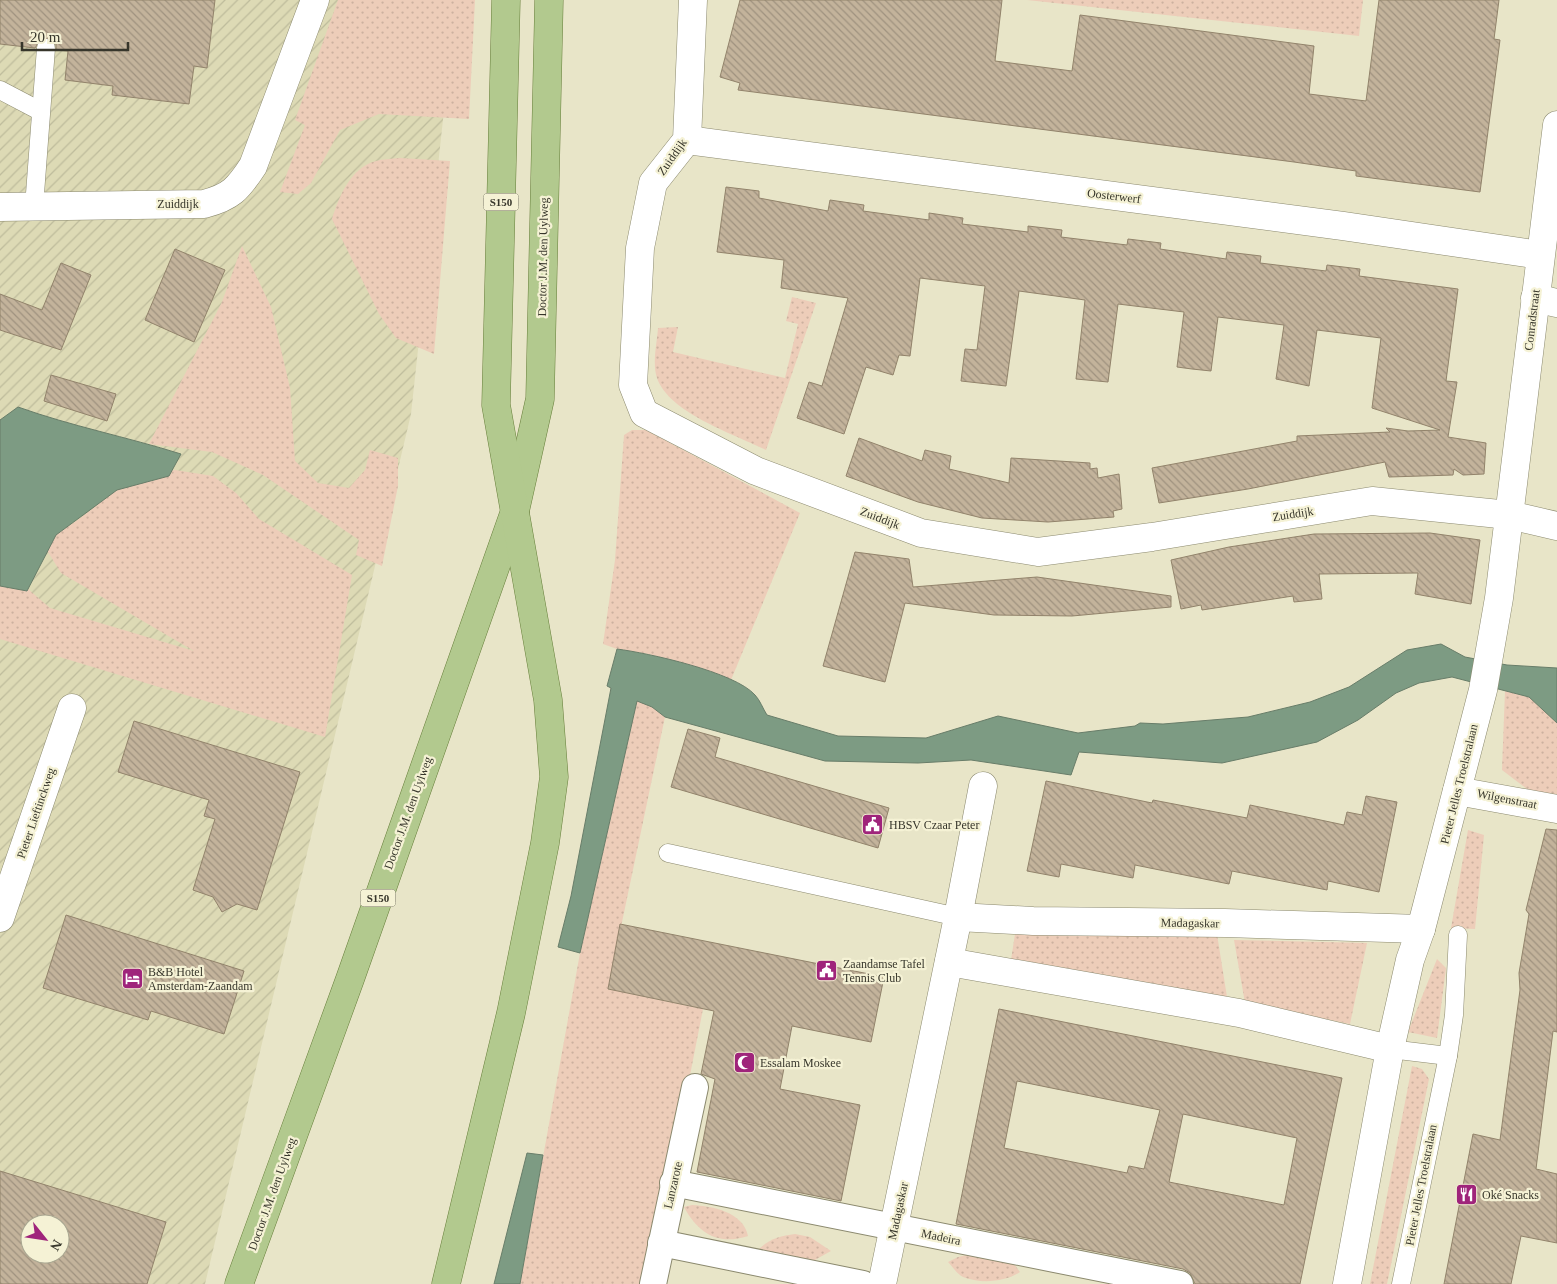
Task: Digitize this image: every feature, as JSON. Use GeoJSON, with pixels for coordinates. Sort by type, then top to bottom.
{"type":"FeatureCollection","features":[{"type":"Feature","properties":{"kind":"main road","name":"Doctor J.M. den Uylweg"},"geometry":{"type":"LineString","coordinates":[[446,1284],[511,1013],[545,842],[554,777],[548,700],[496,405],[506,0]]}},
{"type":"Feature","properties":{"kind":"main road","name":"Doctor J.M. den Uylweg"},"geometry":{"type":"LineString","coordinates":[[239,1284],[350,979],[515,511],[540,399],[549,0]]}},
{"type":"Feature","properties":{"kind":"street","name":"Zuiddijk"},"geometry":{"type":"LineString","coordinates":[[0,207],[204,204],[223,199],[239,188],[253,166],[315,0]]}},
{"type":"Feature","properties":{"kind":"street","name":"Zuiddijk"},"geometry":{"type":"LineString","coordinates":[[693,0],[687,140],[654,182],[640,248],[632,385],[644,412],[756,471],[921,533],[1038,552],[1152,537],[1372,501],[1509,516],[1557,526]]}},
{"type":"Feature","properties":{"kind":"street","name":"Conradstraat"},"geometry":{"type":"LineString","coordinates":[[1509,516],[1546,300],[1540,254],[1557,125]]}},
{"type":"Feature","properties":{"kind":"street","name":"Oosterwerf"},"geometry":{"type":"LineString","coordinates":[[687,140],[1344,226],[1540,254]]}},
{"type":"Feature","properties":{"kind":"street","name":"Pieter Jelles Troelstralaan"},"geometry":{"type":"LineString","coordinates":[[1346,1284],[1390,1049],[1410,960],[1421,929],[1483,690],[1499,598],[1509,516]]}},
{"type":"Feature","properties":{"kind":"street","name":"Pieter Lieftinckweg"},"geometry":{"type":"LineString","coordinates":[[0,918],[72,708]]}},
{"type":"Feature","properties":{"kind":"street","name":"Madagaskar"},"geometry":{"type":"LineString","coordinates":[[882,1284],[958,918],[983,786]]}},
{"type":"Feature","properties":{"kind":"street","name":"Wilgenstraat"},"geometry":{"type":"LineString","coordinates":[[1457,790],[1557,809]]}},
{"type":"Feature","properties":{"kind":"street","name":"Madagaskar"},"geometry":{"type":"LineString","coordinates":[[958,918],[1032,922],[1421,929]]}},
{"type":"Feature","properties":{"kind":"street"},"geometry":{"type":"LineString","coordinates":[[948,962],[1239,1013],[1390,1049]]}},
{"type":"Feature","properties":{"kind":"street","name":"Lanzarote"},"geometry":{"type":"LineString","coordinates":[[653,1284],[673,1183],[695,1088]]}},
{"type":"Feature","properties":{"kind":"street","name":"Madeira"},"geometry":{"type":"LineString","coordinates":[[673,1183],[1180,1284]]}},
{"type":"Feature","properties":{"kind":"street"},"geometry":{"type":"LineString","coordinates":[[661,1243],[863,1284]]}},
{"type":"Feature","properties":{"kind":"lane"},"geometry":{"type":"LineString","coordinates":[[34,207],[46,48]]}},
{"type":"Feature","properties":{"kind":"lane"},"geometry":{"type":"LineString","coordinates":[[0,90],[40,111]]}},
{"type":"Feature","properties":{"kind":"lane"},"geometry":{"type":"LineString","coordinates":[[668,853],[958,918]]}},
{"type":"Feature","properties":{"kind":"lane","name":"Pieter Jelles Troelstralaan"},"geometry":{"type":"LineString","coordinates":[[1401,1284],[1448,1056],[1454,1015],[1458,935]]}},
{"type":"Feature","properties":{"kind":"lane"},"geometry":{"type":"LineString","coordinates":[[1390,1049],[1448,1056]]}},
{"type":"Feature","properties":{"kind":"shaded area"},"geometry":{"type":"Polygon","coordinates":[[[0,0],[456,0],[411,414],[205,1284],[0,1284],[0,0]]]}},
{"type":"Feature","properties":{"kind":"shaded area"},"geometry":{"type":"Polygon","coordinates":[[[338,0],[475,0],[469,119],[379,114],[340,130],[311,183],[298,194],[280,192],[305,125],[295,120],[338,0]]]}},
{"type":"Feature","properties":{"kind":"shaded area"},"geometry":{"type":"Polygon","coordinates":[[[1027,0],[1363,0],[1359,36],[1027,0]]]}},
{"type":"Feature","properties":{"kind":"shaded area"},"geometry":{"type":"Polygon","coordinates":[[[400,158],[450,161],[434,354],[396,338],[379,314],[332,219],[342,193],[359,170],[376,161],[400,158]]]}},
{"type":"Feature","properties":{"kind":"shaded area"},"geometry":{"type":"Polygon","coordinates":[[[242,246],[271,307],[290,388],[295,461],[318,483],[349,488],[365,470],[370,450],[398,458],[398,486],[382,566],[356,555],[359,540],[263,475],[212,452],[149,444],[222,302],[242,246]]]}},
{"type":"Feature","properties":{"kind":"shaded area"},"geometry":{"type":"Polygon","coordinates":[[[792,297],[816,303],[766,450],[688,412],[664,390],[657,378],[655,366],[658,328],[678,327],[673,352],[785,378],[798,324],[786,321],[792,297]]]}},
{"type":"Feature","properties":{"kind":"shaded area"},"geometry":{"type":"Polygon","coordinates":[[[18,407],[181,454],[169,476],[117,490],[56,535],[27,591],[0,586],[0,420],[18,407]]]}},
{"type":"Feature","properties":{"kind":"shaded area"},"geometry":{"type":"Polygon","coordinates":[[[632,430],[646,430],[800,513],[731,680],[649,654],[617,649],[603,644],[615,560],[624,435],[632,430]]]}},
{"type":"Feature","properties":{"kind":"shaded area"},"geometry":{"type":"Polygon","coordinates":[[[175,470],[213,476],[236,493],[259,519],[352,575],[325,737],[0,639],[0,584],[28,589],[50,608],[194,651],[61,573],[40,539],[67,527],[115,491],[141,476],[175,470]]]}},
{"type":"Feature","properties":{"kind":"shaded area"},"geometry":{"type":"Polygon","coordinates":[[[1441,644],[1465,657],[1507,665],[1557,668],[1557,723],[1529,697],[1452,677],[1419,683],[1396,693],[1358,720],[1317,742],[1222,763],[1079,752],[1071,775],[971,760],[918,763],[825,761],[665,717],[652,707],[637,701],[580,953],[558,947],[571,896],[611,688],[607,686],[617,649],[669,659],[711,671],[745,687],[755,695],[767,715],[838,736],[926,738],[998,716],[1078,733],[1135,726],[1140,723],[1163,724],[1248,717],[1310,702],[1349,687],[1407,650],[1441,644]]]}},
{"type":"Feature","properties":{"kind":"shaded area"},"geometry":{"type":"Polygon","coordinates":[[[1505,691],[1529,697],[1557,723],[1557,797],[1531,792],[1502,770],[1505,691]]]}},
{"type":"Feature","properties":{"kind":"shaded area"},"geometry":{"type":"Polygon","coordinates":[[[637,700],[652,707],[665,717],[608,989],[703,1009],[649,1284],[520,1284],[580,953],[637,700]]]}},
{"type":"Feature","properties":{"kind":"shaded area"},"geometry":{"type":"Polygon","coordinates":[[[1468,830],[1484,835],[1475,929],[1451,928],[1468,830]]]}},
{"type":"Feature","properties":{"kind":"shaded area"},"geometry":{"type":"Polygon","coordinates":[[[1216,928],[1227,997],[1011,960],[1015,934],[1216,928]]]}},
{"type":"Feature","properties":{"kind":"shaded area"},"geometry":{"type":"Polygon","coordinates":[[[1234,940],[1367,943],[1350,1024],[1245,1003],[1234,940]]]}},
{"type":"Feature","properties":{"kind":"shaded area"},"geometry":{"type":"Polygon","coordinates":[[[1437,959],[1446,968],[1437,1038],[1408,1032],[1437,959]]]}},
{"type":"Feature","properties":{"kind":"shaded area"},"geometry":{"type":"Polygon","coordinates":[[[1412,1066],[1422,1069],[1429,1079],[1387,1284],[1370,1284],[1412,1066]]]}},
{"type":"Feature","properties":{"kind":"shaded area"},"geometry":{"type":"Polygon","coordinates":[[[527,1153],[543,1155],[520,1284],[494,1284],[527,1153]]]}},
{"type":"Feature","properties":{"kind":"shaded area"},"geometry":{"type":"Polygon","coordinates":[[[692,1205],[718,1209],[734,1216],[745,1228],[748,1236],[727,1239],[710,1235],[696,1224],[684,1207],[692,1205]]]}},
{"type":"Feature","properties":{"kind":"shaded area"},"geometry":{"type":"Polygon","coordinates":[[[795,1234],[810,1237],[831,1251],[813,1261],[758,1250],[766,1243],[775,1239],[795,1234]]]}},
{"type":"Feature","properties":{"kind":"shaded area"},"geometry":{"type":"Polygon","coordinates":[[[976,1253],[1014,1264],[1020,1272],[1000,1280],[977,1281],[963,1277],[948,1262],[958,1257],[976,1253]]]}},
{"type":"Feature","properties":{"kind":"building"},"geometry":{"type":"Polygon","coordinates":[[[0,0],[215,0],[207,68],[194,66],[189,104],[112,95],[113,86],[65,80],[68,51],[56,50],[56,44],[52,39],[41,39],[35,48],[0,44],[0,0]]]}},
{"type":"Feature","properties":{"kind":"building"},"geometry":{"type":"Polygon","coordinates":[[[740,0],[1002,0],[995,61],[1072,71],[1080,15],[1314,46],[1309,94],[1366,101],[1379,0],[1499,0],[1494,39],[1500,40],[1480,192],[1356,176],[1356,171],[1294,162],[738,90],[740,83],[720,77],[740,0]]]}},
{"type":"Feature","properties":{"kind":"building"},"geometry":{"type":"Polygon","coordinates":[[[726,187],[759,191],[759,198],[828,211],[830,200],[864,205],[863,211],[929,220],[929,213],[963,218],[962,224],[1028,232],[1028,226],[1062,230],[1061,237],[1127,245],[1128,239],[1161,243],[1160,249],[1226,259],[1227,252],[1261,256],[1260,263],[1326,271],[1327,265],[1360,269],[1359,276],[1458,289],[1446,381],[1457,382],[1448,437],[1486,443],[1484,474],[1463,475],[1454,469],[1453,475],[1389,477],[1385,462],[1248,489],[1159,503],[1152,468],[1297,441],[1297,436],[1390,432],[1386,428],[1408,431],[1440,430],[1372,408],[1381,338],[1317,330],[1309,386],[1276,379],[1284,325],[1218,317],[1211,371],[1192,369],[1177,367],[1184,312],[1118,304],[1108,382],[1076,379],[1085,300],[1019,291],[1006,386],[961,381],[965,349],[977,350],[985,286],[920,278],[910,356],[899,355],[893,375],[866,367],[844,434],[797,418],[809,382],[822,386],[848,298],[781,288],[784,260],[717,252],[726,187]]]}},
{"type":"Feature","properties":{"kind":"building"},"geometry":{"type":"Polygon","coordinates":[[[175,249],[225,270],[194,342],[145,320],[175,249]]]}},
{"type":"Feature","properties":{"kind":"building"},"geometry":{"type":"Polygon","coordinates":[[[61,263],[91,275],[61,350],[0,330],[0,294],[42,310],[61,263]]]}},
{"type":"Feature","properties":{"kind":"building"},"geometry":{"type":"Polygon","coordinates":[[[51,375],[116,394],[107,421],[44,401],[51,375]]]}},
{"type":"Feature","properties":{"kind":"building"},"geometry":{"type":"Polygon","coordinates":[[[859,438],[922,461],[925,450],[951,456],[949,469],[1009,483],[1011,458],[1090,463],[1090,469],[1097,468],[1098,478],[1119,474],[1122,509],[1113,511],[1114,517],[1048,522],[982,518],[918,502],[846,476],[859,438]]]}},
{"type":"Feature","properties":{"kind":"building"},"geometry":{"type":"Polygon","coordinates":[[[1430,533],[1480,540],[1471,604],[1415,594],[1418,573],[1319,574],[1322,599],[1294,602],[1293,596],[1202,610],[1201,605],[1181,609],[1171,560],[1229,547],[1314,534],[1430,533]]]}},
{"type":"Feature","properties":{"kind":"building"},"geometry":{"type":"Polygon","coordinates":[[[855,552],[909,559],[913,587],[1037,577],[1171,596],[1171,607],[1072,616],[994,615],[905,603],[885,682],[823,666],[855,552]]]}},
{"type":"Feature","properties":{"kind":"building"},"geometry":{"type":"Polygon","coordinates":[[[134,721],[300,772],[257,910],[237,904],[222,912],[213,897],[193,890],[215,819],[204,816],[209,800],[118,772],[134,721]]]}},
{"type":"Feature","properties":{"kind":"building"},"geometry":{"type":"Polygon","coordinates":[[[688,729],[720,738],[715,757],[889,808],[878,848],[671,787],[688,729]]]}},
{"type":"Feature","properties":{"kind":"building"},"geometry":{"type":"Polygon","coordinates":[[[1046,781],[1152,803],[1153,800],[1247,818],[1250,805],[1344,825],[1347,812],[1362,815],[1366,796],[1397,802],[1379,892],[1328,881],[1327,890],[1232,871],[1229,884],[1135,865],[1133,878],[1061,864],[1059,877],[1027,871],[1046,781]]]}},
{"type":"Feature","properties":{"kind":"building"},"geometry":{"type":"Polygon","coordinates":[[[1546,829],[1557,830],[1557,1032],[1553,1031],[1536,1169],[1557,1174],[1557,1243],[1521,1236],[1511,1284],[1444,1284],[1473,1134],[1500,1140],[1520,990],[1519,973],[1529,914],[1526,910],[1546,829]]]}},
{"type":"Feature","properties":{"kind":"building"},"geometry":{"type":"Polygon","coordinates":[[[66,915],[244,971],[224,1034],[151,1011],[148,1020],[43,988],[66,915]]]}},
{"type":"Feature","properties":{"kind":"building"},"geometry":{"type":"Polygon","coordinates":[[[620,924],[884,977],[871,1042],[792,1026],[780,1089],[860,1105],[841,1201],[697,1172],[715,1079],[701,1074],[714,1011],[608,989],[620,924]]]}},
{"type":"Feature","properties":{"kind":"building"},"geometry":{"type":"Polygon","coordinates":[[[999,1009],[1342,1078],[1300,1284],[1195,1284],[1190,1273],[1183,1269],[956,1224],[999,1009]],[[1017,1081],[1004,1148],[1127,1173],[1129,1166],[1144,1169],[1160,1110],[1017,1081]],[[1183,1114],[1169,1182],[1284,1205],[1297,1138],[1183,1114]]]}},
{"type":"Feature","properties":{"kind":"building"},"geometry":{"type":"Polygon","coordinates":[[[0,1171],[166,1222],[147,1284],[0,1284],[0,1171]]]}},
{"type":"Feature","properties":{"kind":"place","name":"HBSV Czaar Peter"},"geometry":{"type":"Point","coordinates":[873,825]}},
{"type":"Feature","properties":{"kind":"place","name":"Zaandamse Tafel Tennis Club"},"geometry":{"type":"Point","coordinates":[827,971]}},
{"type":"Feature","properties":{"kind":"place","name":"B&B Hotel Amsterdam-Zaandam"},"geometry":{"type":"Point","coordinates":[132,979]}},
{"type":"Feature","properties":{"kind":"place","name":"Essalam Moskee"},"geometry":{"type":"Point","coordinates":[744,1063]}},
{"type":"Feature","properties":{"kind":"place","name":"Oké Snacks"},"geometry":{"type":"Point","coordinates":[1466,1195]}}]}
